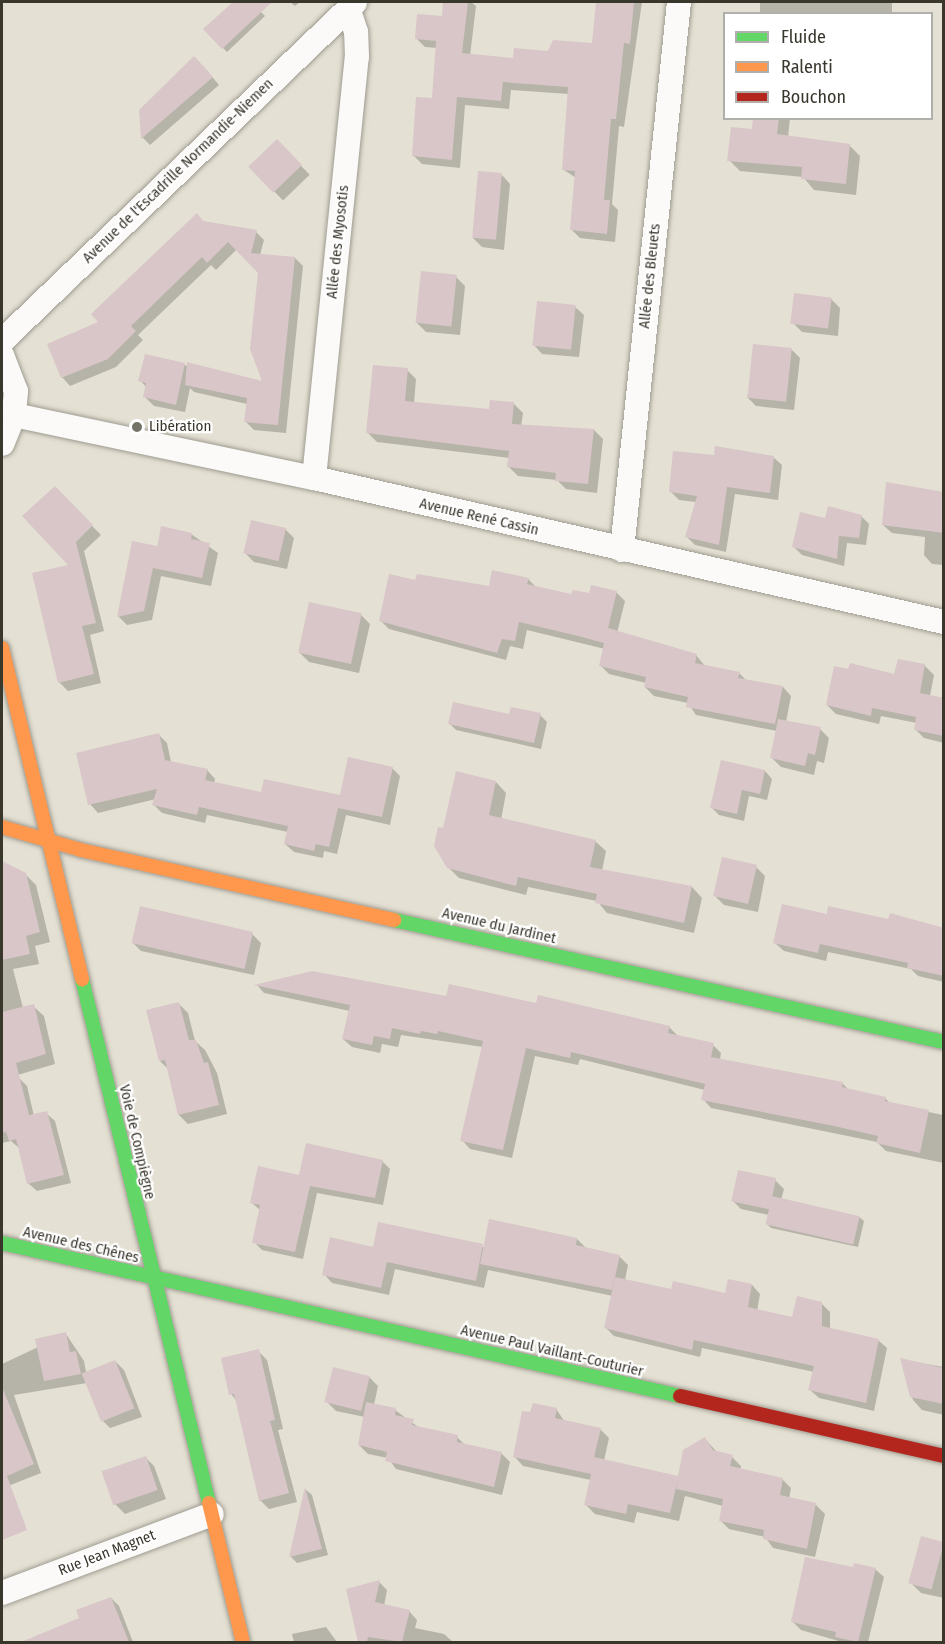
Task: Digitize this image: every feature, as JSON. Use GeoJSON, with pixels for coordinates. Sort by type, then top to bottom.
{"type":"FeatureCollection","features":[{"type":"Feature","properties":{"kind":"street","name":"Allée des Bleuets"},"geometry":{"type":"LineString","coordinates":[[622,550],[679,2]]}},
{"type":"Feature","properties":{"kind":"street","name":"Avenue de l'Escadrille Normandie-Niemen"},"geometry":{"type":"LineString","coordinates":[[2,341],[352,5]]}},
{"type":"Feature","properties":{"kind":"street","name":"Allée des Myosotis"},"geometry":{"type":"LineString","coordinates":[[314,478],[357,57],[352,5]]}},
{"type":"Feature","properties":{"kind":"street"},"geometry":{"type":"LineString","coordinates":[[2,355],[16,391],[14,415],[2,444]]}},
{"type":"Feature","properties":{"kind":"street","name":"Avenue René Cassin"},"geometry":{"type":"LineString","coordinates":[[14,415],[314,478],[944,622]]}},
{"type":"Feature","properties":{"kind":"street","name":"Voie de Compiègne"},"geometry":{"type":"LineString","coordinates":[[2,648],[153,1279],[243,1642]]}},
{"type":"Feature","properties":{"kind":"street","name":"Avenue du Jardinet"},"geometry":{"type":"LineString","coordinates":[[2,826],[93,853],[944,1042]]}},
{"type":"Feature","properties":{"kind":"street","name":"Avenue des Chênes"},"geometry":{"type":"LineString","coordinates":[[2,1243],[153,1279]]}},
{"type":"Feature","properties":{"kind":"street","name":"Avenue Paul Vaillant-Couturier"},"geometry":{"type":"LineString","coordinates":[[153,1279],[944,1455]]}},
{"type":"Feature","properties":{"kind":"street","name":"Rue Jean Magnet"},"geometry":{"type":"LineString","coordinates":[[2,1593],[212,1514]]}},
{"type":"Feature","properties":{"kind":"building"},"geometry":{"type":"Polygon","coordinates":[[[233,2],[272,2],[222,49],[203,29],[233,2]]]}},
{"type":"Feature","properties":{"kind":"building"},"geometry":{"type":"Polygon","coordinates":[[[443,2],[468,2],[462,53],[513,58],[514,48],[548,51],[553,40],[592,43],[596,2],[634,2],[630,44],[624,43],[616,119],[611,119],[604,200],[610,200],[607,234],[570,230],[575,171],[562,170],[568,87],[503,82],[501,101],[457,97],[452,160],[412,156],[416,97],[432,98],[436,41],[415,39],[417,14],[442,16],[443,2]]]}},
{"type":"Feature","properties":{"kind":"building"},"geometry":{"type":"Polygon","coordinates":[[[194,56],[213,77],[141,139],[139,110],[194,56]]]}},
{"type":"Feature","properties":{"kind":"building"},"geometry":{"type":"Polygon","coordinates":[[[753,120],[779,120],[777,134],[850,144],[846,184],[801,179],[802,167],[727,161],[731,127],[752,129],[753,120]]]}},
{"type":"Feature","properties":{"kind":"building"},"geometry":{"type":"Polygon","coordinates":[[[277,139],[302,165],[273,193],[248,167],[277,139]]]}},
{"type":"Feature","properties":{"kind":"building"},"geometry":{"type":"Polygon","coordinates":[[[478,171],[502,173],[496,240],[472,238],[478,171]]]}},
{"type":"Feature","properties":{"kind":"building"},"geometry":{"type":"Polygon","coordinates":[[[197,213],[203,221],[257,230],[251,253],[295,257],[278,425],[244,422],[247,398],[185,385],[187,362],[262,381],[250,349],[258,273],[228,242],[207,263],[202,257],[131,326],[136,331],[108,359],[61,378],[47,344],[98,322],[91,314],[197,213]]]}},
{"type":"Feature","properties":{"kind":"building"},"geometry":{"type":"Polygon","coordinates":[[[421,271],[457,275],[451,326],[416,323],[421,271]]]}},
{"type":"Feature","properties":{"kind":"building"},"geometry":{"type":"Polygon","coordinates":[[[794,293],[832,298],[828,328],[790,324],[794,293]]]}},
{"type":"Feature","properties":{"kind":"building"},"geometry":{"type":"Polygon","coordinates":[[[537,301],[576,305],[571,350],[532,346],[537,301]]]}},
{"type":"Feature","properties":{"kind":"building"},"geometry":{"type":"Polygon","coordinates":[[[753,344],[792,348],[786,402],[747,398],[753,344]]]}},
{"type":"Feature","properties":{"kind":"building"},"geometry":{"type":"Polygon","coordinates":[[[145,354],[185,363],[176,405],[143,397],[146,383],[138,381],[145,354]]]}},
{"type":"Feature","properties":{"kind":"building"},"geometry":{"type":"Polygon","coordinates":[[[373,365],[408,368],[405,401],[489,409],[490,400],[514,402],[512,424],[594,429],[588,484],[555,481],[556,473],[507,467],[509,451],[366,433],[373,365]]]}},
{"type":"Feature","properties":{"kind":"building"},"geometry":{"type":"Polygon","coordinates":[[[715,446],[774,456],[770,493],[727,487],[719,545],[685,537],[697,496],[669,492],[673,451],[714,455],[715,446]]]}},
{"type":"Feature","properties":{"kind":"building"},"geometry":{"type":"Polygon","coordinates":[[[886,482],[944,492],[944,533],[882,525],[886,482]]]}},
{"type":"Feature","properties":{"kind":"building"},"geometry":{"type":"Polygon","coordinates":[[[55,486],[93,525],[76,542],[96,623],[82,626],[94,674],[58,683],[32,573],[68,565],[22,516],[55,486]]]}},
{"type":"Feature","properties":{"kind":"building"},"geometry":{"type":"Polygon","coordinates":[[[828,506],[862,515],[859,538],[839,536],[837,559],[792,547],[800,512],[825,518],[828,506]]]}},
{"type":"Feature","properties":{"kind":"building"},"geometry":{"type":"Polygon","coordinates":[[[251,520],[286,528],[278,561],[243,553],[251,520]]]}},
{"type":"Feature","properties":{"kind":"building"},"geometry":{"type":"Polygon","coordinates":[[[161,526],[192,533],[191,539],[210,543],[202,578],[153,568],[144,611],[117,617],[132,541],[157,546],[156,553],[161,526]]]}},
{"type":"Feature","properties":{"kind":"building"},"geometry":{"type":"Polygon","coordinates":[[[492,570],[529,578],[527,584],[571,594],[573,590],[589,593],[591,585],[617,591],[608,628],[697,654],[695,663],[740,672],[738,678],[783,686],[775,724],[686,707],[688,697],[644,687],[646,677],[599,666],[604,643],[578,636],[519,622],[515,641],[502,639],[497,653],[379,621],[389,574],[415,580],[417,574],[489,586],[492,570]]]}},
{"type":"Feature","properties":{"kind":"building"},"geometry":{"type":"Polygon","coordinates":[[[309,602],[362,613],[351,664],[298,653],[309,602]]]}},
{"type":"Feature","properties":{"kind":"building"},"geometry":{"type":"Polygon","coordinates":[[[898,659],[925,664],[920,693],[944,698],[944,736],[914,730],[916,717],[872,708],[871,716],[826,705],[834,666],[848,669],[850,663],[894,674],[898,659]]]}},
{"type":"Feature","properties":{"kind":"building"},"geometry":{"type":"Polygon","coordinates":[[[453,702],[509,714],[511,707],[541,713],[534,743],[448,724],[453,702]]]}},
{"type":"Feature","properties":{"kind":"building"},"geometry":{"type":"Polygon","coordinates":[[[778,719],[821,727],[815,755],[808,753],[805,766],[770,758],[778,719]]]}},
{"type":"Feature","properties":{"kind":"building"},"geometry":{"type":"Polygon","coordinates":[[[159,733],[165,760],[208,769],[205,780],[261,792],[264,779],[340,795],[348,757],[393,767],[382,817],[338,808],[329,847],[316,844],[314,851],[284,844],[288,826],[199,807],[197,815],[152,805],[157,789],[88,805],[76,753],[159,733]]]}},
{"type":"Feature","properties":{"kind":"building"},"geometry":{"type":"Polygon","coordinates":[[[721,760],[765,770],[760,794],[742,790],[737,814],[710,808],[721,760]]]}},
{"type":"Feature","properties":{"kind":"building"},"geometry":{"type":"Polygon","coordinates":[[[456,771],[496,781],[489,815],[596,840],[590,867],[692,886],[684,923],[595,903],[597,894],[518,877],[516,886],[447,868],[434,846],[438,827],[443,828],[456,771]]]}},
{"type":"Feature","properties":{"kind":"building"},"geometry":{"type":"Polygon","coordinates":[[[722,857],[757,865],[748,904],[713,896],[722,857]]]}},
{"type":"Feature","properties":{"kind":"building"},"geometry":{"type":"Polygon","coordinates":[[[2,861],[26,873],[40,932],[26,936],[30,954],[2,960],[2,861]]]}},
{"type":"Feature","properties":{"kind":"building"},"geometry":{"type":"Polygon","coordinates":[[[782,904],[827,914],[828,906],[888,919],[890,913],[944,928],[944,976],[907,968],[908,963],[820,944],[818,953],[773,943],[782,904]]]}},
{"type":"Feature","properties":{"kind":"building"},"geometry":{"type":"Polygon","coordinates":[[[140,906],[253,932],[244,969],[131,943],[140,906]]]}},
{"type":"Feature","properties":{"kind":"building"},"geometry":{"type":"Polygon","coordinates":[[[312,971],[446,996],[449,984],[536,1003],[538,995],[670,1026],[668,1033],[714,1043],[711,1057],[843,1082],[842,1087],[886,1097],[885,1101],[929,1110],[920,1153],[876,1143],[878,1136],[701,1100],[705,1084],[571,1052],[570,1058],[526,1048],[503,1150],[460,1141],[483,1041],[438,1031],[437,1034],[421,1031],[420,1034],[392,1028],[390,1039],[374,1036],[372,1045],[342,1039],[350,1005],[254,985],[312,971]]]}},
{"type":"Feature","properties":{"kind":"building"},"geometry":{"type":"Polygon","coordinates":[[[179,1002],[189,1040],[196,1040],[204,1063],[208,1062],[219,1105],[178,1115],[165,1060],[159,1061],[146,1010],[179,1002]]]}},
{"type":"Feature","properties":{"kind":"building"},"geometry":{"type":"Polygon","coordinates":[[[34,1004],[46,1054],[16,1063],[29,1115],[47,1111],[64,1175],[27,1184],[16,1139],[9,1141],[6,1132],[2,1133],[2,1012],[34,1004]]]}},
{"type":"Feature","properties":{"kind":"building"},"geometry":{"type":"Polygon","coordinates":[[[306,1143],[383,1160],[375,1198],[310,1186],[295,1252],[252,1243],[260,1205],[250,1203],[258,1166],[299,1175],[306,1143]]]}},
{"type":"Feature","properties":{"kind":"building"},"geometry":{"type":"Polygon","coordinates":[[[738,1170],[776,1178],[769,1209],[731,1201],[738,1170]]]}},
{"type":"Feature","properties":{"kind":"building"},"geometry":{"type":"Polygon","coordinates":[[[772,1196],[860,1216],[853,1245],[765,1224],[772,1196]]]}},
{"type":"Feature","properties":{"kind":"building"},"geometry":{"type":"Polygon","coordinates":[[[489,1219],[577,1238],[576,1245],[620,1255],[612,1290],[480,1264],[489,1219]]]}},
{"type":"Feature","properties":{"kind":"building"},"geometry":{"type":"Polygon","coordinates":[[[378,1222],[483,1244],[476,1281],[387,1262],[381,1288],[322,1275],[330,1237],[373,1247],[378,1222]]]}},
{"type":"Feature","properties":{"kind":"building"},"geometry":{"type":"Polygon","coordinates":[[[615,1277],[671,1289],[673,1281],[725,1293],[728,1279],[752,1284],[748,1307],[792,1317],[797,1296],[822,1302],[822,1326],[879,1339],[866,1403],[808,1390],[814,1366],[694,1340],[692,1350],[604,1328],[615,1277]]]}},
{"type":"Feature","properties":{"kind":"building"},"geometry":{"type":"Polygon","coordinates":[[[66,1332],[70,1352],[76,1351],[81,1374],[44,1381],[35,1339],[66,1332]]]}},
{"type":"Feature","properties":{"kind":"building"},"geometry":{"type":"Polygon","coordinates":[[[259,1349],[275,1420],[270,1421],[289,1493],[259,1501],[234,1394],[229,1395],[221,1358],[259,1349]]]}},
{"type":"Feature","properties":{"kind":"building"},"geometry":{"type":"Polygon","coordinates":[[[900,1358],[944,1368],[944,1404],[910,1397],[900,1358]]]}},
{"type":"Feature","properties":{"kind":"building"},"geometry":{"type":"Polygon","coordinates":[[[115,1360],[134,1408],[101,1422],[82,1373],[115,1360]]]}},
{"type":"Feature","properties":{"kind":"building"},"geometry":{"type":"Polygon","coordinates":[[[333,1367],[370,1376],[361,1411],[324,1402],[333,1367]]]}},
{"type":"Feature","properties":{"kind":"building"},"geometry":{"type":"Polygon","coordinates":[[[2,1387],[34,1464],[7,1476],[27,1530],[2,1540],[2,1387]]]}},
{"type":"Feature","properties":{"kind":"building"},"geometry":{"type":"Polygon","coordinates":[[[366,1402],[396,1408],[395,1415],[414,1419],[412,1425],[458,1435],[457,1442],[502,1452],[494,1487],[385,1461],[387,1452],[358,1445],[366,1402]]]}},
{"type":"Feature","properties":{"kind":"building"},"geometry":{"type":"Polygon","coordinates":[[[533,1403],[557,1408],[555,1418],[601,1428],[594,1457],[678,1476],[683,1450],[705,1437],[713,1450],[733,1455],[730,1466],[783,1478],[780,1495],[816,1503],[807,1549],[763,1539],[764,1530],[719,1521],[723,1499],[676,1489],[678,1479],[670,1513],[628,1504],[626,1514],[584,1505],[591,1474],[513,1457],[522,1411],[530,1412],[533,1403]]]}},
{"type":"Feature","properties":{"kind":"building"},"geometry":{"type":"Polygon","coordinates":[[[146,1456],[158,1490],[113,1505],[102,1471],[146,1456]]]}},
{"type":"Feature","properties":{"kind":"building"},"geometry":{"type":"Polygon","coordinates":[[[305,1487],[322,1549],[289,1557],[305,1487]]]}},
{"type":"Feature","properties":{"kind":"building"},"geometry":{"type":"Polygon","coordinates":[[[921,1536],[944,1542],[932,1590],[908,1583],[921,1536]]]}},
{"type":"Feature","properties":{"kind":"building"},"geometry":{"type":"Polygon","coordinates":[[[805,1557],[853,1567],[854,1563],[876,1568],[858,1642],[835,1637],[836,1632],[791,1622],[805,1557]]]}},
{"type":"Feature","properties":{"kind":"building"},"geometry":{"type":"Polygon","coordinates":[[[380,1580],[375,1602],[410,1610],[402,1642],[368,1637],[367,1642],[358,1642],[346,1589],[380,1580]]]}},
{"type":"Feature","properties":{"kind":"building"},"geometry":{"type":"Polygon","coordinates":[[[111,1597],[129,1642],[21,1642],[79,1618],[76,1610],[111,1597]]]}},
{"type":"Feature","properties":{"kind":"traffic: fast"},"geometry":{"type":"LineString","coordinates":[[394,920],[944,1042]]}},
{"type":"Feature","properties":{"kind":"traffic: fast"},"geometry":{"type":"LineString","coordinates":[[82,979],[209,1503]]}},
{"type":"Feature","properties":{"kind":"traffic: fast"},"geometry":{"type":"LineString","coordinates":[[2,1243],[680,1396]]}},
{"type":"Feature","properties":{"kind":"traffic: slow"},"geometry":{"type":"LineString","coordinates":[[2,648],[82,979]]}},
{"type":"Feature","properties":{"kind":"traffic: slow"},"geometry":{"type":"LineString","coordinates":[[2,827],[81,850],[394,920]]}},
{"type":"Feature","properties":{"kind":"traffic: slow"},"geometry":{"type":"LineString","coordinates":[[209,1503],[243,1642]]}},
{"type":"Feature","properties":{"kind":"traffic: jam"},"geometry":{"type":"LineString","coordinates":[[680,1396],[944,1456]]}},
{"type":"Feature","properties":{"kind":"place","name":"Libération"},"geometry":{"type":"Point","coordinates":[137,427]}}]}
